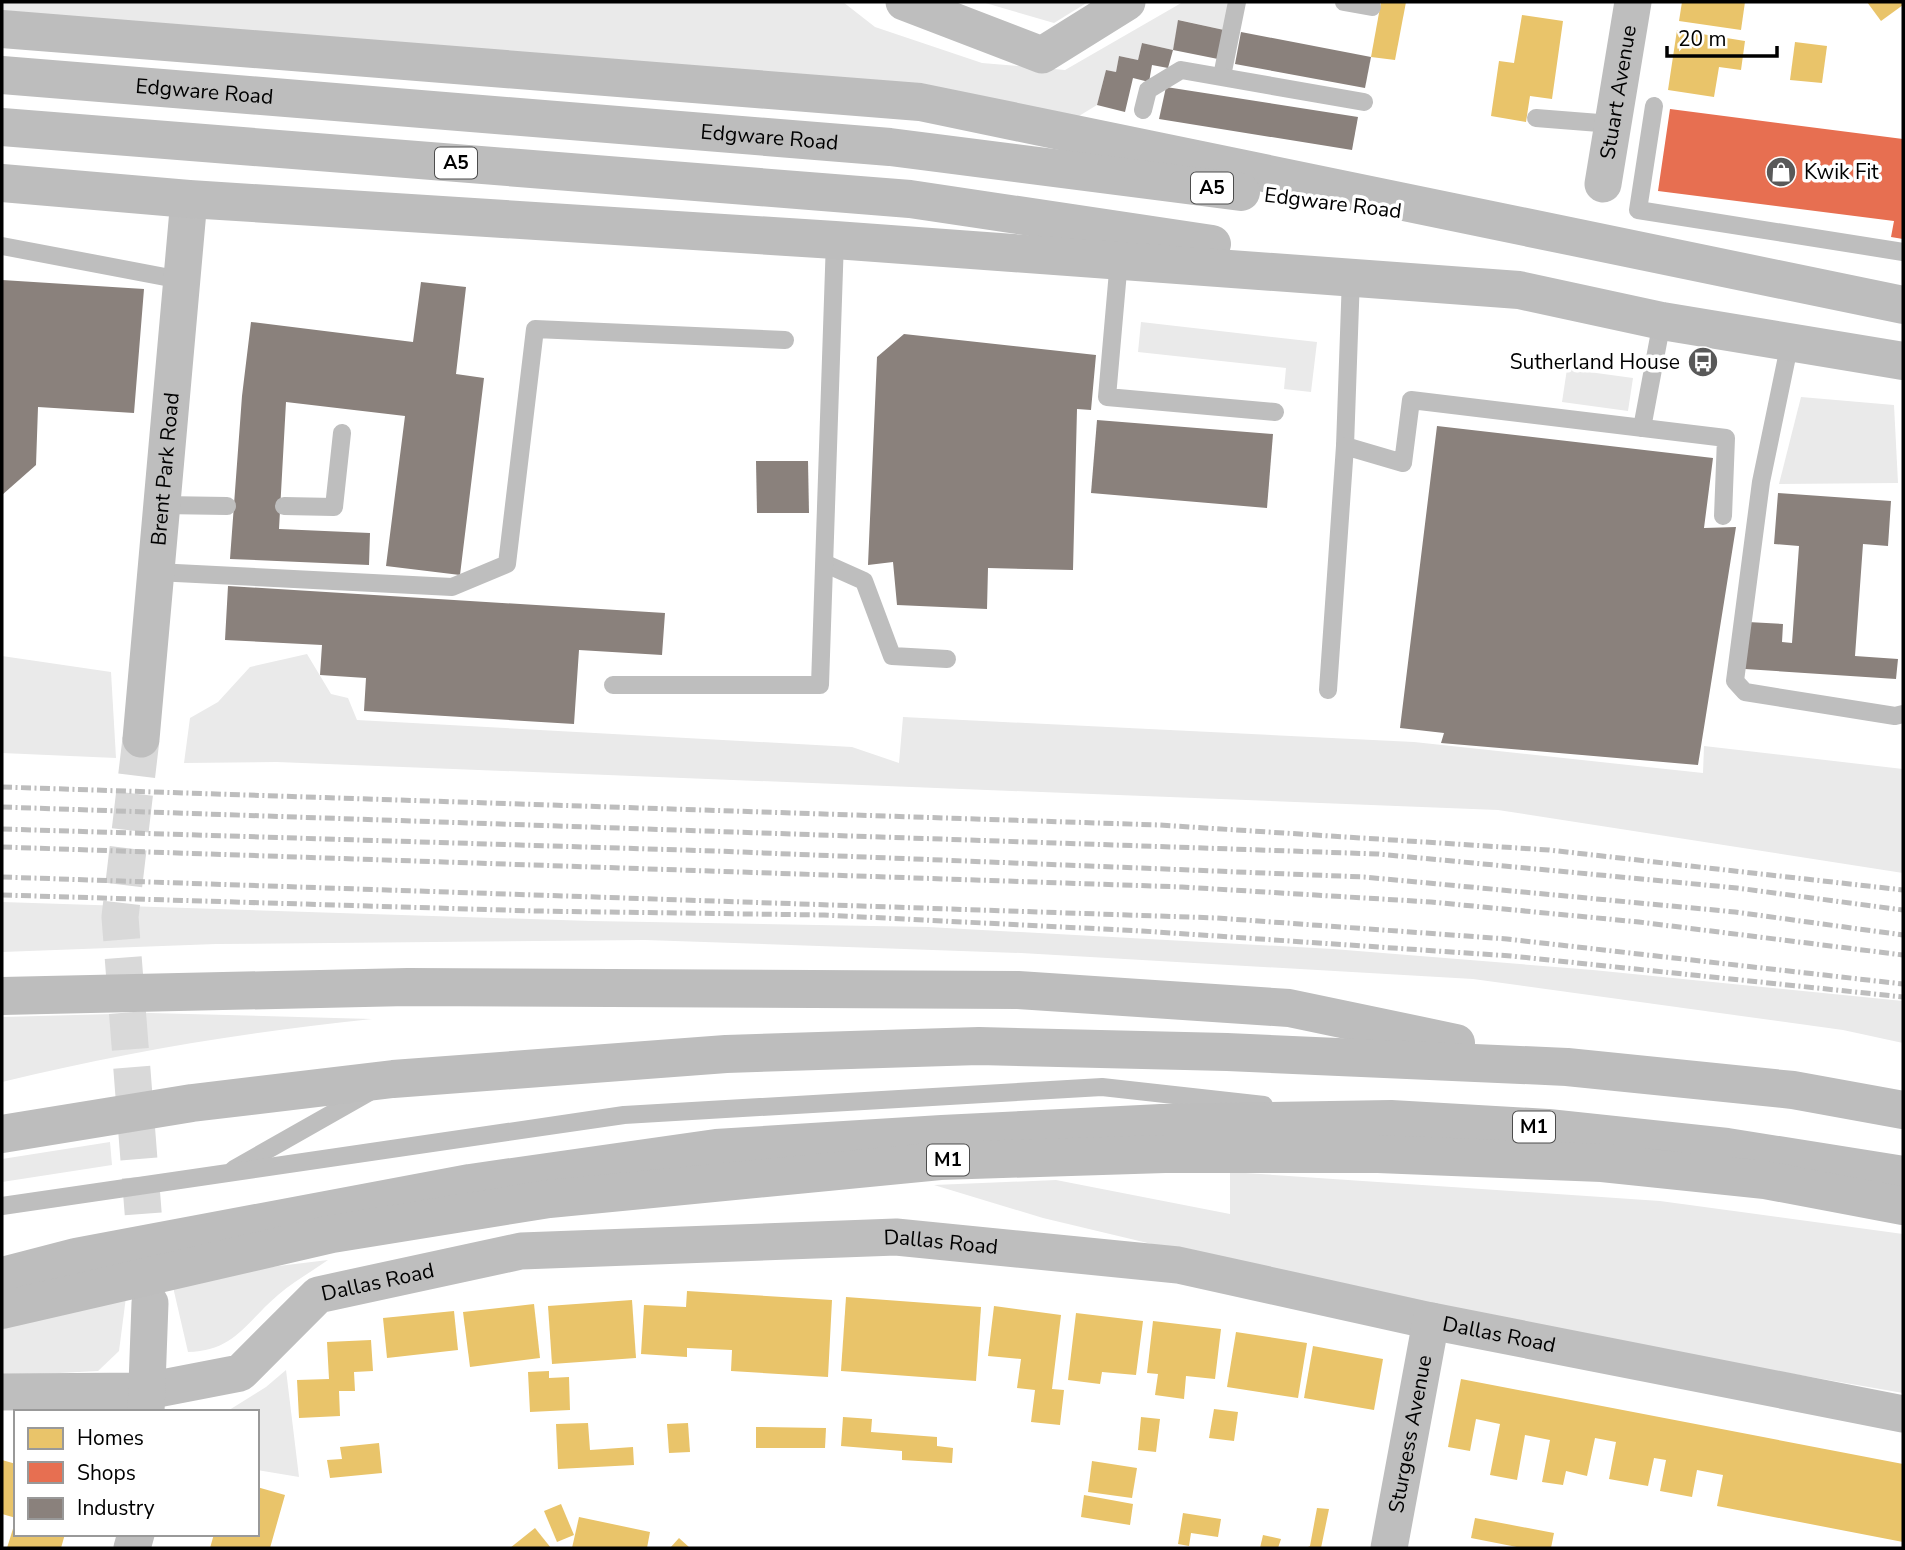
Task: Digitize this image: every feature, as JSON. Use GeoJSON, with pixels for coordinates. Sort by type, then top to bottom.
{"type":"FeatureCollection","features":[{"type":"Feature","properties":{"kind":"main road"},"geometry":{"type":"LineString","coordinates":[[2,29],[920,102],[1535,229]]}},
{"type":"Feature","properties":{"kind":"main road","name":"Edgware Road"},"geometry":{"type":"LineString","coordinates":[[2,75],[890,147],[1535,229]]}},
{"type":"Feature","properties":{"kind":"main road","name":"A5"},"geometry":{"type":"LineString","coordinates":[[2,127],[910,199],[1519,290],[1662,321],[1903,361]]}},
{"type":"Feature","properties":{"kind":"main road"},"geometry":{"type":"LineString","coordinates":[[2,183],[189,199],[835,240],[1519,290]]}},
{"type":"Feature","properties":{"kind":"main road","name":"A5"},"geometry":{"type":"LineString","coordinates":[[1535,229],[1903,305]]}},
{"type":"Feature","properties":{"kind":"main road"},"geometry":{"type":"LineString","coordinates":[[2,996],[408,987],[1018,990],[1289,1008],[1567,1067]]}},
{"type":"Feature","properties":{"kind":"main road"},"geometry":{"type":"LineString","coordinates":[[2,1134],[192,1103],[393,1079],[726,1054],[979,1045],[1227,1052],[1567,1067],[1793,1090],[1903,1110]]}},
{"type":"Feature","properties":{"kind":"main road","name":"M1"},"geometry":{"type":"LineString","coordinates":[[2,1276],[76,1257],[470,1183],[716,1148],[1161,1123],[1391,1119],[1548,1128],[1699,1144],[1903,1175]]}},
{"type":"Feature","properties":{"kind":"main road","name":"M1"},"geometry":{"type":"LineString","coordinates":[[2,1310],[332,1234],[549,1199],[940,1161],[1165,1154],[1378,1154],[1602,1163],[1765,1180],[1903,1206]]}},
{"type":"Feature","properties":{"kind":"street"},"geometry":{"type":"LineString","coordinates":[[904,2],[1042,55],[1127,2]]}},
{"type":"Feature","properties":{"kind":"street","name":"Stuart Avenue"},"geometry":{"type":"LineString","coordinates":[[1604,172],[1633,2]]}},
{"type":"Feature","properties":{"kind":"street","name":"Brent Park Road"},"geometry":{"type":"LineString","coordinates":[[141,739],[189,199]]}},
{"type":"Feature","properties":{"kind":"street","name":"Dallas Road"},"geometry":{"type":"LineString","coordinates":[[2,1392],[146,1401],[240,1373],[318,1295],[521,1251],[896,1237],[1178,1265],[1431,1321],[1903,1413]]}},
{"type":"Feature","properties":{"kind":"street"},"geometry":{"type":"LineString","coordinates":[[146,1401],[150,1303]]}},
{"type":"Feature","properties":{"kind":"street","name":"Sturgess Avenue"},"geometry":{"type":"LineString","coordinates":[[1389,1548],[1431,1321]]}},
{"type":"Feature","properties":{"kind":"lane"},"geometry":{"type":"LineString","coordinates":[[1222,76],[1237,2]]}},
{"type":"Feature","properties":{"kind":"lane"},"geometry":{"type":"LineString","coordinates":[[1344,2],[1372,7]]}},
{"type":"Feature","properties":{"kind":"lane"},"geometry":{"type":"LineString","coordinates":[[1143,110],[1148,90],[1181,70],[1364,102]]}},
{"type":"Feature","properties":{"kind":"lane"},"geometry":{"type":"LineString","coordinates":[[1654,106],[1638,210],[1871,245],[1903,253]]}},
{"type":"Feature","properties":{"kind":"lane"},"geometry":{"type":"LineString","coordinates":[[1536,118],[1612,124]]}},
{"type":"Feature","properties":{"kind":"lane"},"geometry":{"type":"LineString","coordinates":[[1604,172],[1645,167]]}},
{"type":"Feature","properties":{"kind":"lane"},"geometry":{"type":"LineString","coordinates":[[613,685],[820,685],[835,240]]}},
{"type":"Feature","properties":{"kind":"lane"},"geometry":{"type":"LineString","coordinates":[[2,246],[181,280]]}},
{"type":"Feature","properties":{"kind":"lane"},"geometry":{"type":"LineString","coordinates":[[1119,260],[1107,397],[1275,412]]}},
{"type":"Feature","properties":{"kind":"lane"},"geometry":{"type":"LineString","coordinates":[[1328,690],[1345,446],[1351,277]]}},
{"type":"Feature","properties":{"kind":"lane"},"geometry":{"type":"LineString","coordinates":[[1642,428],[1662,321]]}},
{"type":"Feature","properties":{"kind":"lane"},"geometry":{"type":"LineString","coordinates":[[156,572],[452,587],[507,564],[535,329],[785,340]]}},
{"type":"Feature","properties":{"kind":"lane"},"geometry":{"type":"LineString","coordinates":[[1790,342],[1761,482],[1735,681],[1745,692],[1895,716],[1903,715]]}},
{"type":"Feature","properties":{"kind":"lane"},"geometry":{"type":"LineString","coordinates":[[1345,446],[1403,463],[1411,400],[1726,438],[1723,516]]}},
{"type":"Feature","properties":{"kind":"lane"},"geometry":{"type":"LineString","coordinates":[[284,506],[334,507],[342,433]]}},
{"type":"Feature","properties":{"kind":"lane"},"geometry":{"type":"LineString","coordinates":[[162,505],[227,506]]}},
{"type":"Feature","properties":{"kind":"lane"},"geometry":{"type":"LineString","coordinates":[[826,564],[864,581],[892,656],[947,659]]}},
{"type":"Feature","properties":{"kind":"lane"},"geometry":{"type":"LineString","coordinates":[[225,1174],[393,1079]]}},
{"type":"Feature","properties":{"kind":"lane"},"geometry":{"type":"LineString","coordinates":[[2,1206],[624,1115],[1102,1087],[1391,1119]]}},
{"type":"Feature","properties":{"kind":"shaded area"},"geometry":{"type":"Polygon","coordinates":[[[2,2],[843,2],[875,27],[982,63],[1065,70],[1183,2],[1231,2],[1224,30],[1179,20],[1173,50],[1142,43],[1138,60],[1119,56],[1116,72],[1106,70],[1097,105],[1056,130],[2,29],[2,2]]]}},
{"type":"Feature","properties":{"kind":"shaded area"},"geometry":{"type":"Polygon","coordinates":[[[982,2],[1088,2],[1054,23],[982,2]]]}},
{"type":"Feature","properties":{"kind":"shaded area"},"geometry":{"type":"Polygon","coordinates":[[[1141,322],[1317,342],[1311,392],[1284,389],[1286,368],[1138,352],[1141,322]]]}},
{"type":"Feature","properties":{"kind":"shaded area"},"geometry":{"type":"Polygon","coordinates":[[[1567,369],[1633,378],[1628,411],[1562,402],[1567,369]]]}},
{"type":"Feature","properties":{"kind":"shaded area"},"geometry":{"type":"Polygon","coordinates":[[[1801,397],[1894,405],[1898,483],[1779,484],[1801,397]]]}},
{"type":"Feature","properties":{"kind":"shaded area"},"geometry":{"type":"Polygon","coordinates":[[[307,654],[331,694],[348,698],[357,720],[852,747],[899,763],[903,717],[1414,742],[1703,773],[1704,746],[1903,769],[1903,873],[1498,810],[277,762],[184,763],[190,718],[218,702],[250,667],[307,654]]]}},
{"type":"Feature","properties":{"kind":"shaded area"},"geometry":{"type":"Polygon","coordinates":[[[2,656],[111,672],[116,758],[2,753],[2,656]]]}},
{"type":"Feature","properties":{"kind":"shaded area"},"geometry":{"type":"Polygon","coordinates":[[[2,902],[591,921],[928,927],[1333,949],[1593,970],[1903,1001],[1903,1043],[1843,1030],[1473,979],[1021,953],[645,940],[216,944],[2,952],[2,902]]]}},
{"type":"Feature","properties":{"kind":"shaded area"},"geometry":{"type":"Polygon","coordinates":[[[150,1013],[372,1019],[186,1044],[2,1082],[2,1017],[150,1013]]]}},
{"type":"Feature","properties":{"kind":"shaded area"},"geometry":{"type":"Polygon","coordinates":[[[110,1142],[112,1165],[2,1182],[2,1159],[110,1142]]]}},
{"type":"Feature","properties":{"kind":"shaded area"},"geometry":{"type":"Polygon","coordinates":[[[1230,1172],[1660,1201],[1903,1234],[1903,1393],[1428,1310],[1043,1218],[934,1185],[1056,1180],[1230,1214],[1230,1172]]]}},
{"type":"Feature","properties":{"kind":"shaded area"},"geometry":{"type":"Polygon","coordinates":[[[328,1260],[284,1290],[229,1341],[204,1350],[188,1352],[173,1287],[228,1272],[328,1260]]]}},
{"type":"Feature","properties":{"kind":"shaded area"},"geometry":{"type":"Polygon","coordinates":[[[126,1297],[119,1351],[98,1371],[2,1376],[2,1324],[126,1297]]]}},
{"type":"Feature","properties":{"kind":"shaded area"},"geometry":{"type":"Polygon","coordinates":[[[286,1370],[299,1477],[259,1470],[259,1410],[229,1410],[266,1387],[286,1370]]]}},
{"type":"Feature","properties":{"kind":"building: Homes"},"geometry":{"type":"Polygon","coordinates":[[[1381,2],[1406,2],[1395,60],[1371,57],[1381,2]]]}},
{"type":"Feature","properties":{"kind":"building: Homes"},"geometry":{"type":"Polygon","coordinates":[[[1682,2],[1745,2],[1741,30],[1679,21],[1682,2]]]}},
{"type":"Feature","properties":{"kind":"building: Homes"},"geometry":{"type":"Polygon","coordinates":[[[1867,2],[1903,2],[1903,5],[1881,21],[1867,2]]]}},
{"type":"Feature","properties":{"kind":"building: Homes"},"geometry":{"type":"Polygon","coordinates":[[[1522,15],[1563,21],[1552,99],[1530,96],[1526,122],[1491,116],[1499,61],[1514,63],[1522,15]]]}},
{"type":"Feature","properties":{"kind":"building: Homes"},"geometry":{"type":"Polygon","coordinates":[[[1677,30],[1745,41],[1741,70],[1719,67],[1714,97],[1668,90],[1677,30]]]}},
{"type":"Feature","properties":{"kind":"building: Homes"},"geometry":{"type":"Polygon","coordinates":[[[1795,42],[1827,46],[1822,83],[1790,80],[1795,42]]]}},
{"type":"Feature","properties":{"kind":"building: Homes"},"geometry":{"type":"Polygon","coordinates":[[[687,1291],[832,1300],[828,1377],[731,1371],[732,1350],[687,1348],[687,1357],[641,1354],[644,1305],[686,1307],[687,1291]]]}},
{"type":"Feature","properties":{"kind":"building: Homes"},"geometry":{"type":"Polygon","coordinates":[[[846,1297],[981,1307],[976,1381],[841,1371],[846,1297]]]}},
{"type":"Feature","properties":{"kind":"building: Homes"},"geometry":{"type":"Polygon","coordinates":[[[632,1300],[636,1358],[552,1364],[548,1306],[632,1300]]]}},
{"type":"Feature","properties":{"kind":"building: Homes"},"geometry":{"type":"Polygon","coordinates":[[[534,1304],[540,1358],[470,1367],[463,1312],[534,1304]]]}},
{"type":"Feature","properties":{"kind":"building: Homes"},"geometry":{"type":"Polygon","coordinates":[[[994,1306],[1061,1315],[1052,1389],[1064,1390],[1060,1425],[1031,1422],[1035,1390],[1017,1388],[1021,1359],[988,1356],[994,1306]]]}},
{"type":"Feature","properties":{"kind":"building: Homes"},"geometry":{"type":"Polygon","coordinates":[[[454,1311],[458,1350],[387,1358],[383,1318],[454,1311]]]}},
{"type":"Feature","properties":{"kind":"building: Homes"},"geometry":{"type":"Polygon","coordinates":[[[1076,1313],[1143,1321],[1136,1375],[1102,1372],[1100,1384],[1068,1380],[1076,1313]]]}},
{"type":"Feature","properties":{"kind":"building: Homes"},"geometry":{"type":"Polygon","coordinates":[[[1153,1321],[1221,1329],[1215,1379],[1186,1376],[1184,1399],[1155,1395],[1158,1374],[1147,1373],[1153,1321]]]}},
{"type":"Feature","properties":{"kind":"building: Homes"},"geometry":{"type":"Polygon","coordinates":[[[1236,1332],[1307,1343],[1298,1398],[1227,1387],[1236,1332]]]}},
{"type":"Feature","properties":{"kind":"building: Homes"},"geometry":{"type":"Polygon","coordinates":[[[371,1340],[373,1371],[354,1372],[355,1391],[339,1391],[340,1416],[299,1418],[297,1380],[329,1379],[327,1342],[371,1340]]]}},
{"type":"Feature","properties":{"kind":"building: Homes"},"geometry":{"type":"Polygon","coordinates":[[[1313,1346],[1383,1359],[1374,1410],[1304,1398],[1313,1346]]]}},
{"type":"Feature","properties":{"kind":"building: Homes"},"geometry":{"type":"Polygon","coordinates":[[[549,1371],[549,1378],[569,1377],[570,1410],[530,1412],[528,1372],[549,1371]]]}},
{"type":"Feature","properties":{"kind":"building: Homes"},"geometry":{"type":"Polygon","coordinates":[[[1461,1379],[1903,1464],[1903,1542],[1717,1506],[1723,1475],[1697,1470],[1692,1497],[1660,1491],[1666,1460],[1654,1458],[1648,1486],[1609,1479],[1616,1442],[1595,1438],[1587,1476],[1566,1471],[1563,1485],[1542,1482],[1550,1440],[1525,1435],[1517,1480],[1490,1475],[1500,1424],[1476,1419],[1470,1451],[1448,1447],[1461,1379]]]}},
{"type":"Feature","properties":{"kind":"building: Homes"},"geometry":{"type":"Polygon","coordinates":[[[1214,1409],[1238,1412],[1234,1441],[1209,1438],[1214,1409]]]}},
{"type":"Feature","properties":{"kind":"building: Homes"},"geometry":{"type":"Polygon","coordinates":[[[843,1417],[872,1419],[871,1432],[937,1437],[937,1446],[953,1448],[952,1463],[902,1460],[902,1451],[841,1446],[843,1417]]]}},
{"type":"Feature","properties":{"kind":"building: Homes"},"geometry":{"type":"Polygon","coordinates":[[[1141,1417],[1160,1419],[1156,1452],[1138,1450],[1141,1417]]]}},
{"type":"Feature","properties":{"kind":"building: Homes"},"geometry":{"type":"Polygon","coordinates":[[[588,1423],[590,1450],[633,1447],[634,1465],[558,1469],[556,1424],[588,1423]]]}},
{"type":"Feature","properties":{"kind":"building: Homes"},"geometry":{"type":"Polygon","coordinates":[[[688,1423],[690,1452],[669,1453],[667,1424],[688,1423]]]}},
{"type":"Feature","properties":{"kind":"building: Homes"},"geometry":{"type":"Polygon","coordinates":[[[756,1427],[826,1428],[825,1448],[756,1448],[756,1427]]]}},
{"type":"Feature","properties":{"kind":"building: Homes"},"geometry":{"type":"Polygon","coordinates":[[[379,1443],[382,1473],[330,1478],[327,1460],[342,1459],[340,1447],[379,1443]]]}},
{"type":"Feature","properties":{"kind":"building: Homes"},"geometry":{"type":"Polygon","coordinates":[[[2,1460],[14,1463],[14,1517],[2,1514],[2,1460]]]}},
{"type":"Feature","properties":{"kind":"building: Homes"},"geometry":{"type":"Polygon","coordinates":[[[1092,1461],[1137,1468],[1132,1498],[1088,1492],[1092,1461]]]}},
{"type":"Feature","properties":{"kind":"building: Homes"},"geometry":{"type":"Polygon","coordinates":[[[259,1488],[285,1495],[270,1548],[210,1548],[213,1536],[259,1536],[259,1488]]]}},
{"type":"Feature","properties":{"kind":"building: Homes"},"geometry":{"type":"Polygon","coordinates":[[[1084,1495],[1133,1504],[1130,1525],[1081,1517],[1084,1495]]]}},
{"type":"Feature","properties":{"kind":"building: Homes"},"geometry":{"type":"Polygon","coordinates":[[[561,1504],[574,1535],[557,1542],[544,1511],[561,1504]]]}},
{"type":"Feature","properties":{"kind":"building: Homes"},"geometry":{"type":"Polygon","coordinates":[[[1317,1508],[1329,1509],[1321,1548],[1306,1548],[1310,1546],[1317,1508]]]}},
{"type":"Feature","properties":{"kind":"building: Homes"},"geometry":{"type":"Polygon","coordinates":[[[1183,1513],[1221,1519],[1218,1537],[1191,1533],[1189,1546],[1178,1544],[1183,1513]]]}},
{"type":"Feature","properties":{"kind":"building: Homes"},"geometry":{"type":"Polygon","coordinates":[[[579,1517],[650,1532],[647,1548],[572,1548],[579,1517]]]}},
{"type":"Feature","properties":{"kind":"building: Homes"},"geometry":{"type":"Polygon","coordinates":[[[1475,1518],[1554,1533],[1551,1548],[1522,1548],[1471,1538],[1475,1518]]]}},
{"type":"Feature","properties":{"kind":"building: Homes"},"geometry":{"type":"Polygon","coordinates":[[[14,1525],[14,1536],[64,1536],[61,1548],[7,1548],[14,1525]]]}},
{"type":"Feature","properties":{"kind":"building: Homes"},"geometry":{"type":"Polygon","coordinates":[[[535,1528],[551,1548],[510,1548],[535,1528]]]}},
{"type":"Feature","properties":{"kind":"building: Homes"},"geometry":{"type":"Polygon","coordinates":[[[1263,1535],[1281,1539],[1278,1548],[1260,1548],[1263,1535]]]}},
{"type":"Feature","properties":{"kind":"building: Homes"},"geometry":{"type":"Polygon","coordinates":[[[679,1538],[690,1548],[670,1548],[679,1538]]]}},
{"type":"Feature","properties":{"kind":"building: Shops","name":"Kwik Fit"},"geometry":{"type":"Polygon","coordinates":[[[1670,109],[1903,139],[1903,239],[1891,237],[1894,221],[1658,191],[1670,109]]]}},
{"type":"Feature","properties":{"kind":"building: Industry"},"geometry":{"type":"Polygon","coordinates":[[[1178,20],[1224,30],[1218,59],[1173,50],[1178,20]]]}},
{"type":"Feature","properties":{"kind":"building: Industry"},"geometry":{"type":"Polygon","coordinates":[[[1241,32],[1371,57],[1365,88],[1235,64],[1241,32]]]}},
{"type":"Feature","properties":{"kind":"building: Industry"},"geometry":{"type":"Polygon","coordinates":[[[1142,43],[1173,50],[1168,68],[1152,65],[1149,82],[1133,78],[1125,112],[1097,105],[1106,70],[1116,72],[1119,56],[1138,60],[1142,43]]]}},
{"type":"Feature","properties":{"kind":"building: Industry"},"geometry":{"type":"Polygon","coordinates":[[[1166,87],[1358,117],[1352,150],[1159,119],[1166,87]]]}},
{"type":"Feature","properties":{"kind":"building: Industry"},"geometry":{"type":"Polygon","coordinates":[[[2,280],[144,289],[134,413],[38,407],[36,465],[2,495],[2,280]]]}},
{"type":"Feature","properties":{"kind":"building: Industry"},"geometry":{"type":"Polygon","coordinates":[[[421,282],[466,287],[456,374],[484,378],[460,575],[386,566],[405,416],[286,402],[279,529],[370,533],[369,565],[230,559],[242,396],[251,322],[413,342],[421,282]]]}},
{"type":"Feature","properties":{"kind":"building: Industry"},"geometry":{"type":"Polygon","coordinates":[[[904,334],[1096,355],[1091,410],[1077,409],[1073,570],[988,568],[987,609],[897,605],[893,562],[868,565],[877,357],[904,334]]]}},
{"type":"Feature","properties":{"kind":"building: Industry"},"geometry":{"type":"Polygon","coordinates":[[[1097,420],[1273,434],[1267,508],[1091,493],[1097,420]]]}},
{"type":"Feature","properties":{"kind":"building: Industry"},"geometry":{"type":"Polygon","coordinates":[[[1437,426],[1713,458],[1704,528],[1736,527],[1698,765],[1441,743],[1444,733],[1400,728],[1437,426]]]}},
{"type":"Feature","properties":{"kind":"building: Industry"},"geometry":{"type":"Polygon","coordinates":[[[756,461],[808,461],[809,513],[757,513],[756,461]]]}},
{"type":"Feature","properties":{"kind":"building: Industry"},"geometry":{"type":"Polygon","coordinates":[[[1778,493],[1891,501],[1888,546],[1863,544],[1855,656],[1898,659],[1896,679],[1745,669],[1748,622],[1783,624],[1782,642],[1792,643],[1799,546],[1774,544],[1778,493]]]}},
{"type":"Feature","properties":{"kind":"building: Industry"},"geometry":{"type":"Polygon","coordinates":[[[228,586],[665,613],[662,655],[579,650],[574,724],[364,711],[366,678],[320,675],[322,645],[225,640],[228,586]]]}},
{"type":"Feature","properties":{"kind":"tunnel"},"geometry":{"type":"LineString","coordinates":[[141,739],[120,917],[148,1275]]}},
{"type":"Feature","properties":{"kind":"railway"},"geometry":{"type":"LineString","coordinates":[[2,787],[1159,825],[1549,850],[1903,890]]}},
{"type":"Feature","properties":{"kind":"railway"},"geometry":{"type":"LineString","coordinates":[[2,807],[1378,854],[1737,888],[1903,910]]}},
{"type":"Feature","properties":{"kind":"railway"},"geometry":{"type":"LineString","coordinates":[[2,829],[715,851],[1364,877],[1735,912],[1903,935]]}},
{"type":"Feature","properties":{"kind":"railway"},"geometry":{"type":"LineString","coordinates":[[2,847],[1182,887],[1431,902],[1639,922],[1903,955]]}},
{"type":"Feature","properties":{"kind":"railway"},"geometry":{"type":"LineString","coordinates":[[2,877],[1217,918],[1507,939],[1903,984]]}},
{"type":"Feature","properties":{"kind":"railway"},"geometry":{"type":"LineString","coordinates":[[2,895],[535,911],[824,915],[1142,931],[1511,956],[1903,997]]}},
{"type":"Feature","properties":{"kind":"place","name":"Kwik Fit"},"geometry":{"type":"Point","coordinates":[1781,172]}},
{"type":"Feature","properties":{"kind":"place","name":"Sutherland House"},"geometry":{"type":"Point","coordinates":[1703,362]}}]}
